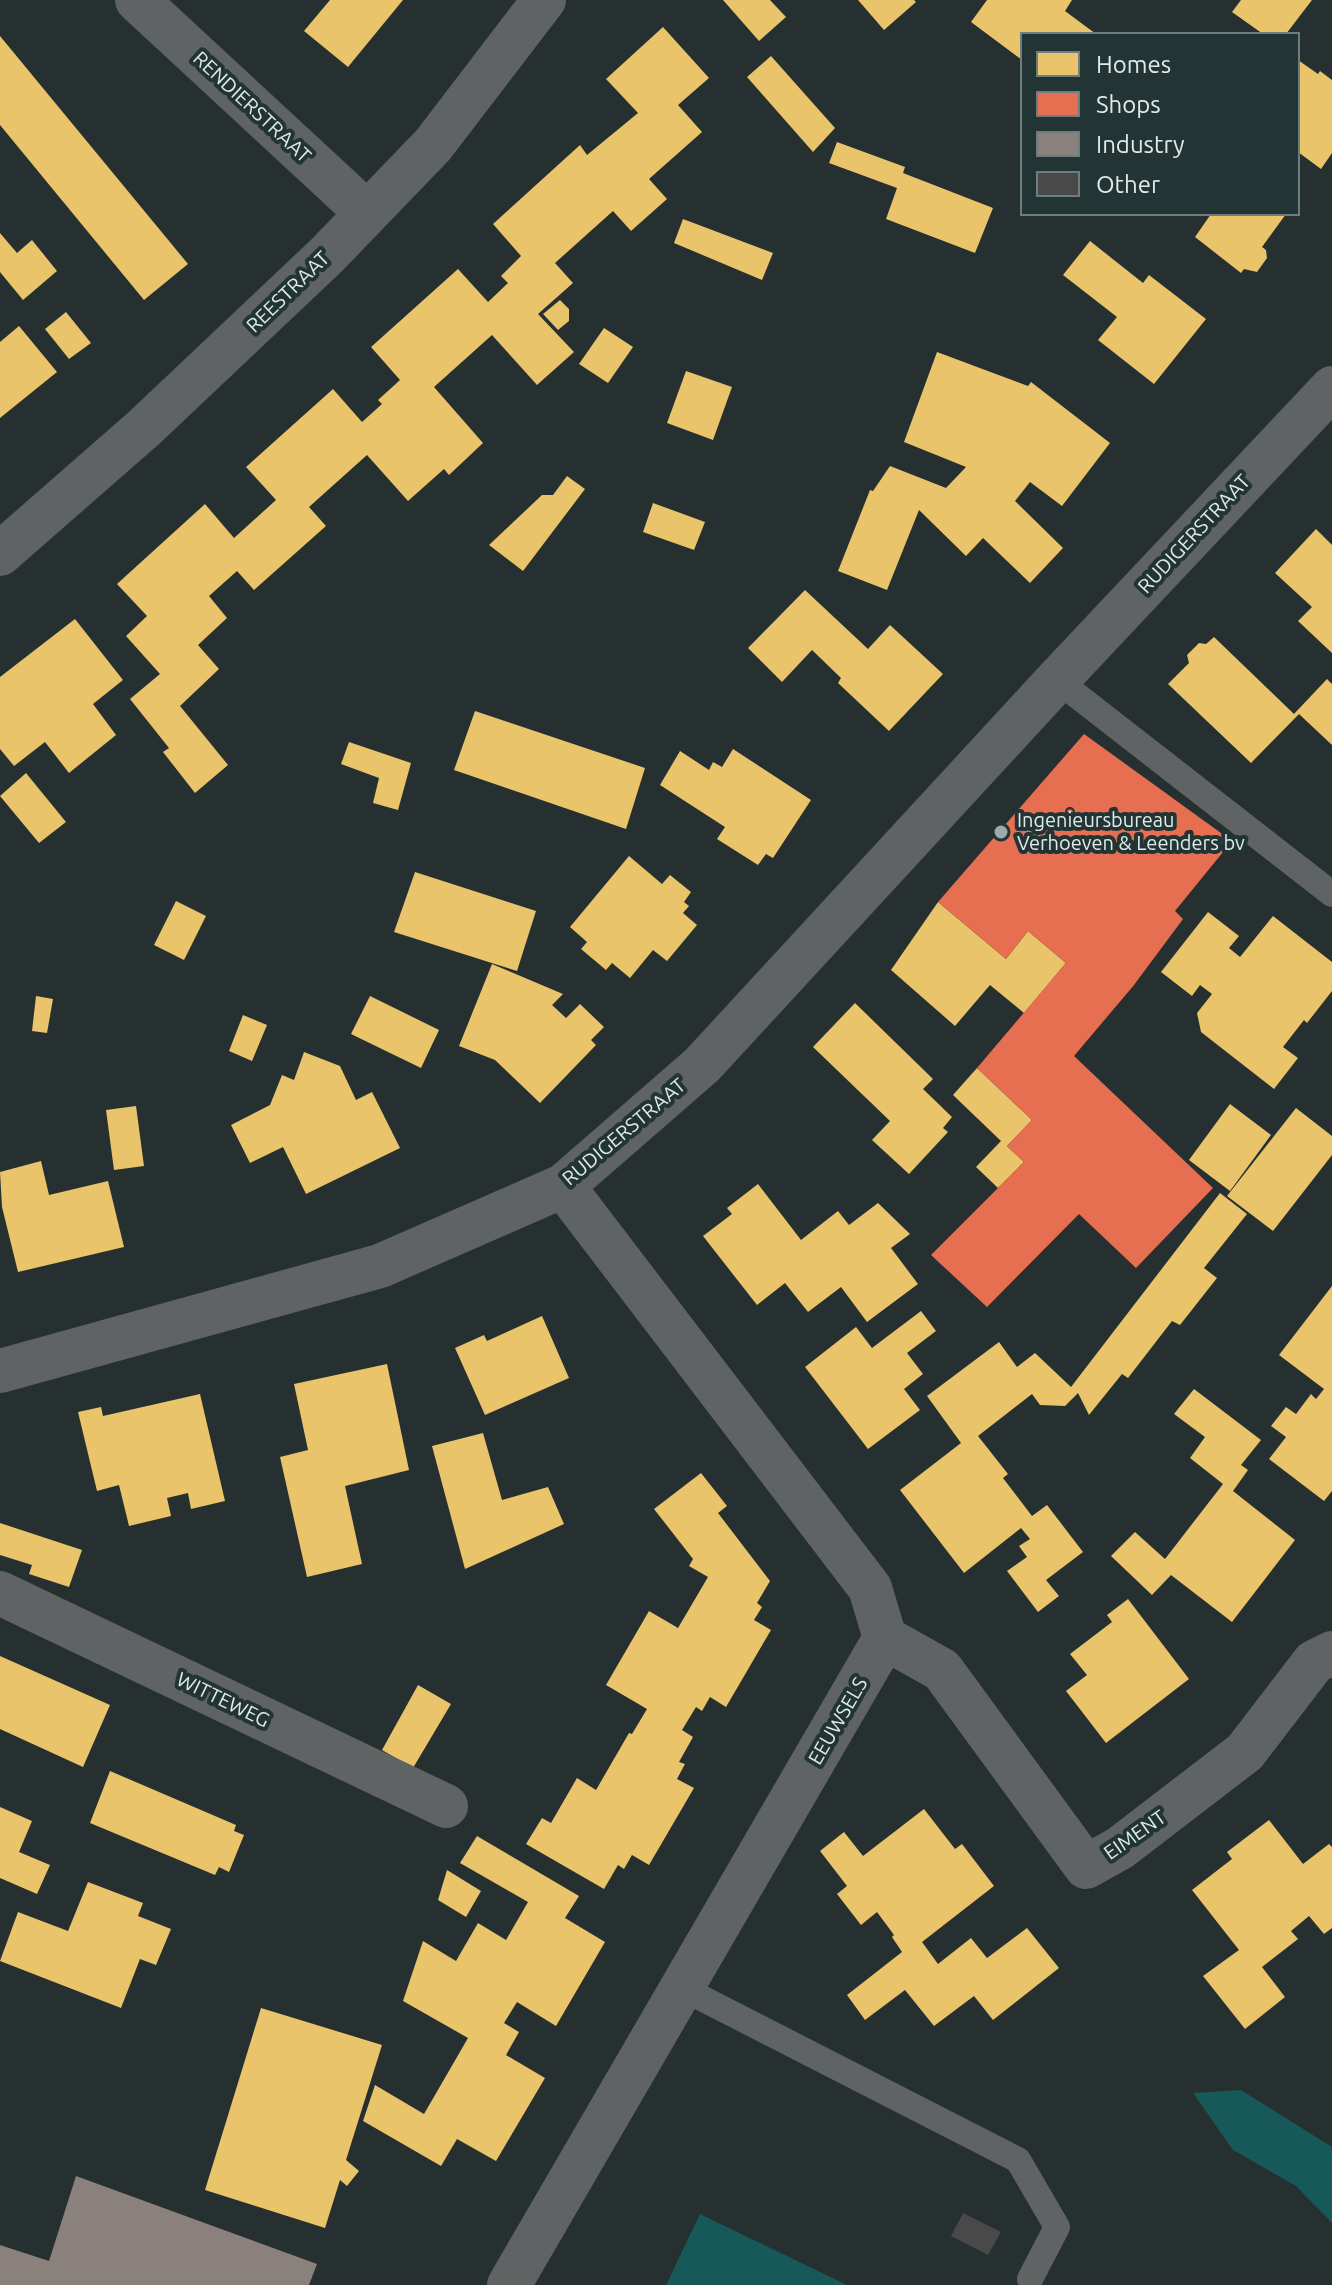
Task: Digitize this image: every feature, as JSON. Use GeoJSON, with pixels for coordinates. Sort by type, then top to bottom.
{"type":"FeatureCollection","features":[{"type":"Feature","properties":{"kind":"street","name":"RENDIERSTRAAT"},"geometry":{"type":"LineString","coordinates":[[137,0],[367,213]]}},
{"type":"Feature","properties":{"kind":"street","name":"REESTRAAT"},"geometry":{"type":"LineString","coordinates":[[0,554],[144,428],[316,266],[433,145],[544,0]]}},
{"type":"Feature","properties":{"kind":"street","name":"RUDIGERSTRAAT"},"geometry":{"type":"LineString","coordinates":[[0,1371],[380,1266],[563,1186],[702,1065],[1332,388]]}},
{"type":"Feature","properties":{"kind":"street"},"geometry":{"type":"LineString","coordinates":[[563,1186],[870,1588],[885,1638]]}},
{"type":"Feature","properties":{"kind":"street","name":"WITTEWEG"},"geometry":{"type":"LineString","coordinates":[[0,1593],[446,1806]]}},
{"type":"Feature","properties":{"kind":"street","name":"EIMENT"},"geometry":{"type":"LineString","coordinates":[[885,1638],[942,1670],[1086,1867],[1120,1848],[1245,1752],[1314,1662],[1332,1653]]}},
{"type":"Feature","properties":{"kind":"street","name":"EEUWSELS"},"geometry":{"type":"LineString","coordinates":[[509,2285],[885,1638]]}},
{"type":"Feature","properties":{"kind":"lane"},"geometry":{"type":"LineString","coordinates":[[1057,680],[1332,894]]}},
{"type":"Feature","properties":{"kind":"lane"},"geometry":{"type":"LineString","coordinates":[[680,1987],[1018,2160],[1057,2227],[1030,2279]]}},
{"type":"Feature","properties":{"kind":"shaded area"},"geometry":{"type":"Polygon","coordinates":[[[1241,2090],[1332,2147],[1332,2223],[1296,2186],[1233,2150],[1193,2093],[1241,2090]]]}},
{"type":"Feature","properties":{"kind":"shaded area"},"geometry":{"type":"Polygon","coordinates":[[[700,2214],[847,2285],[666,2285],[700,2214]]]}},
{"type":"Feature","properties":{"kind":"building: Homes"},"geometry":{"type":"Polygon","coordinates":[[[330,0],[403,0],[348,67],[304,31],[330,0]]]}},
{"type":"Feature","properties":{"kind":"building: Homes"},"geometry":{"type":"Polygon","coordinates":[[[723,0],[770,0],[786,17],[759,41],[723,0]]]}},
{"type":"Feature","properties":{"kind":"building: Homes"},"geometry":{"type":"Polygon","coordinates":[[[858,0],[914,0],[916,2],[884,30],[858,0]]]}},
{"type":"Feature","properties":{"kind":"building: Homes"},"geometry":{"type":"Polygon","coordinates":[[[987,0],[1072,0],[1065,11],[1093,32],[1020,32],[1020,59],[971,22],[987,0]]]}},
{"type":"Feature","properties":{"kind":"building: Homes"},"geometry":{"type":"Polygon","coordinates":[[[1241,0],[1312,0],[1288,32],[1260,32],[1232,12],[1241,0]]]}},
{"type":"Feature","properties":{"kind":"building: Homes"},"geometry":{"type":"Polygon","coordinates":[[[663,27],[709,78],[678,105],[702,132],[649,179],[667,199],[631,231],[613,211],[555,263],[573,283],[538,314],[574,352],[537,385],[492,335],[434,387],[483,443],[449,475],[444,469],[408,501],[367,455],[309,507],[326,526],[254,590],[237,571],[209,596],[227,618],[198,645],[219,669],[180,706],[228,765],[195,793],[163,752],[169,748],[130,699],[160,674],[126,636],[147,616],[117,584],[205,504],[234,538],[276,500],[246,467],[333,389],[362,422],[382,404],[378,400],[400,380],[371,347],[458,269],[488,302],[508,283],[501,276],[521,256],[493,224],[580,145],[587,155],[638,113],[606,79],[663,27]]]}},
{"type":"Feature","properties":{"kind":"building: Homes"},"geometry":{"type":"Polygon","coordinates":[[[0,36],[188,264],[144,300],[0,125],[0,36]]]}},
{"type":"Feature","properties":{"kind":"building: Homes"},"geometry":{"type":"Polygon","coordinates":[[[771,56],[835,128],[813,152],[747,77],[771,56]]]}},
{"type":"Feature","properties":{"kind":"building: Homes"},"geometry":{"type":"Polygon","coordinates":[[[1300,61],[1332,80],[1332,153],[1321,169],[1300,153],[1300,61]]]}},
{"type":"Feature","properties":{"kind":"building: Homes"},"geometry":{"type":"Polygon","coordinates":[[[837,142],[905,167],[903,173],[993,208],[975,253],[886,219],[897,188],[829,163],[837,142]]]}},
{"type":"Feature","properties":{"kind":"building: Homes"},"geometry":{"type":"Polygon","coordinates":[[[1210,216],[1285,216],[1262,247],[1266,250],[1267,258],[1257,272],[1244,269],[1241,273],[1195,237],[1210,216]]]}},
{"type":"Feature","properties":{"kind":"building: Homes"},"geometry":{"type":"Polygon","coordinates":[[[683,219],[773,253],[762,280],[674,243],[683,219]]]}},
{"type":"Feature","properties":{"kind":"building: Homes"},"geometry":{"type":"Polygon","coordinates":[[[0,233],[17,253],[32,240],[57,271],[23,300],[0,272],[0,233]]]}},
{"type":"Feature","properties":{"kind":"building: Homes"},"geometry":{"type":"Polygon","coordinates":[[[1090,241],[1143,283],[1149,275],[1206,319],[1154,384],[1098,340],[1117,317],[1063,275],[1090,241]]]}},
{"type":"Feature","properties":{"kind":"building: Homes"},"geometry":{"type":"Polygon","coordinates":[[[560,300],[569,309],[569,321],[558,330],[543,314],[560,300]]]}},
{"type":"Feature","properties":{"kind":"building: Homes"},"geometry":{"type":"Polygon","coordinates":[[[66,312],[91,343],[69,359],[45,329],[66,312]]]}},
{"type":"Feature","properties":{"kind":"building: Homes"},"geometry":{"type":"Polygon","coordinates":[[[19,326],[57,372],[0,418],[0,342],[19,326]]]}},
{"type":"Feature","properties":{"kind":"building: Homes"},"geometry":{"type":"Polygon","coordinates":[[[604,328],[633,347],[608,383],[579,364],[604,328]]]}},
{"type":"Feature","properties":{"kind":"building: Homes"},"geometry":{"type":"Polygon","coordinates":[[[937,352],[1028,386],[1031,382],[1110,443],[1062,506],[1030,482],[1015,501],[1063,548],[1030,583],[983,538],[966,556],[919,510],[887,590],[838,571],[870,490],[873,491],[890,466],[946,488],[966,467],[904,442],[937,352]]]}},
{"type":"Feature","properties":{"kind":"building: Homes"},"geometry":{"type":"Polygon","coordinates":[[[686,371],[732,387],[713,440],[667,423],[686,371]]]}},
{"type":"Feature","properties":{"kind":"building: Homes"},"geometry":{"type":"Polygon","coordinates":[[[567,476],[585,489],[523,571],[489,545],[542,495],[553,495],[567,476]]]}},
{"type":"Feature","properties":{"kind":"building: Homes"},"geometry":{"type":"Polygon","coordinates":[[[653,503],[705,522],[694,550],[643,532],[653,503]]]}},
{"type":"Feature","properties":{"kind":"building: Homes"},"geometry":{"type":"Polygon","coordinates":[[[1316,529],[1332,545],[1332,653],[1298,621],[1312,607],[1275,573],[1316,529]]]}},
{"type":"Feature","properties":{"kind":"building: Homes"},"geometry":{"type":"Polygon","coordinates":[[[805,590],[868,649],[890,625],[943,674],[889,731],[838,683],[841,678],[812,650],[782,682],[748,648],[805,590]]]}},
{"type":"Feature","properties":{"kind":"building: Homes"},"geometry":{"type":"Polygon","coordinates":[[[75,619],[123,680],[93,704],[116,735],[69,773],[45,742],[14,766],[0,749],[0,677],[75,619]]]}},
{"type":"Feature","properties":{"kind":"building: Homes"},"geometry":{"type":"Polygon","coordinates":[[[1214,637],[1294,714],[1327,679],[1332,684],[1332,745],[1299,714],[1251,763],[1168,684],[1189,663],[1187,655],[1199,643],[1206,644],[1214,637]]]}},
{"type":"Feature","properties":{"kind":"building: Homes"},"geometry":{"type":"Polygon","coordinates":[[[475,711],[645,768],[626,829],[454,770],[475,711]]]}},
{"type":"Feature","properties":{"kind":"building: Homes"},"geometry":{"type":"Polygon","coordinates":[[[349,742],[411,763],[398,810],[373,803],[379,778],[341,764],[349,742]]]}},
{"type":"Feature","properties":{"kind":"building: Homes"},"geometry":{"type":"Polygon","coordinates":[[[733,749],[811,800],[773,858],[766,854],[758,865],[717,839],[725,827],[660,785],[680,751],[709,770],[713,762],[722,767],[733,749]]]}},
{"type":"Feature","properties":{"kind":"building: Homes"},"geometry":{"type":"Polygon","coordinates":[[[26,773],[66,822],[39,843],[0,796],[26,773]]]}},
{"type":"Feature","properties":{"kind":"building: Homes"},"geometry":{"type":"Polygon","coordinates":[[[629,856],[662,884],[670,875],[691,892],[684,902],[689,906],[683,913],[697,925],[667,961],[653,950],[630,978],[612,963],[606,970],[581,949],[587,942],[570,927],[629,856]]]}},
{"type":"Feature","properties":{"kind":"building: Homes"},"geometry":{"type":"Polygon","coordinates":[[[415,872],[536,911],[517,971],[394,932],[415,872]]]}},
{"type":"Feature","properties":{"kind":"building: Homes"},"geometry":{"type":"Polygon","coordinates":[[[176,901],[206,916],[184,960],[154,945],[176,901]]]}},
{"type":"Feature","properties":{"kind":"building: Homes"},"geometry":{"type":"Polygon","coordinates":[[[938,902],[1006,959],[1028,931],[1066,963],[1024,1013],[990,985],[955,1026],[891,970],[938,902]]]}},
{"type":"Feature","properties":{"kind":"building: Homes"},"geometry":{"type":"Polygon","coordinates":[[[1208,912],[1239,936],[1229,948],[1240,957],[1273,916],[1332,962],[1332,991],[1283,1047],[1298,1058],[1274,1089],[1201,1032],[1197,1013],[1212,994],[1200,985],[1192,996],[1161,972],[1208,912]]]}},
{"type":"Feature","properties":{"kind":"building: Homes"},"geometry":{"type":"Polygon","coordinates":[[[492,964],[563,994],[552,1005],[566,1018],[580,1004],[604,1027],[591,1040],[596,1045],[540,1103],[495,1060],[459,1046],[492,964]]]}},
{"type":"Feature","properties":{"kind":"building: Homes"},"geometry":{"type":"Polygon","coordinates":[[[36,996],[53,999],[47,1033],[32,1031],[36,996]]]}},
{"type":"Feature","properties":{"kind":"building: Homes"},"geometry":{"type":"Polygon","coordinates":[[[370,996],[439,1030],[421,1068],[351,1034],[370,996]]]}},
{"type":"Feature","properties":{"kind":"building: Homes"},"geometry":{"type":"Polygon","coordinates":[[[855,1003],[933,1079],[923,1089],[952,1117],[943,1128],[948,1132],[909,1174],[872,1140],[890,1121],[813,1047],[855,1003]]]}},
{"type":"Feature","properties":{"kind":"building: Homes"},"geometry":{"type":"Polygon","coordinates":[[[243,1015],[267,1025],[252,1061],[229,1051],[243,1015]]]}},
{"type":"Feature","properties":{"kind":"building: Homes"},"geometry":{"type":"Polygon","coordinates":[[[304,1052],[340,1066],[356,1100],[372,1092],[400,1148],[306,1194],[283,1147],[250,1163],[231,1125],[270,1105],[282,1075],[294,1080],[304,1052]]]}},
{"type":"Feature","properties":{"kind":"building: Homes"},"geometry":{"type":"Polygon","coordinates":[[[977,1068],[1032,1120],[1007,1146],[1024,1162],[998,1188],[976,1167],[1001,1141],[953,1095],[977,1068]]]}},
{"type":"Feature","properties":{"kind":"building: Homes"},"geometry":{"type":"Polygon","coordinates":[[[1230,1104],[1271,1135],[1230,1191],[1189,1160],[1230,1104]]]}},
{"type":"Feature","properties":{"kind":"building: Homes"},"geometry":{"type":"Polygon","coordinates":[[[136,1106],[144,1166],[114,1170],[106,1110],[136,1106]]]}},
{"type":"Feature","properties":{"kind":"building: Homes"},"geometry":{"type":"Polygon","coordinates":[[[1296,1108],[1332,1136],[1332,1155],[1273,1231],[1227,1196],[1296,1108]]]}},
{"type":"Feature","properties":{"kind":"building: Homes"},"geometry":{"type":"Polygon","coordinates":[[[41,1161],[49,1195],[108,1181],[124,1247],[18,1272],[2,1207],[0,1172],[41,1161]]]}},
{"type":"Feature","properties":{"kind":"building: Homes"},"geometry":{"type":"Polygon","coordinates":[[[758,1184],[801,1240],[838,1211],[849,1225],[878,1203],[910,1234],[891,1248],[918,1284],[867,1322],[841,1287],[808,1312],[785,1283],[757,1305],[703,1236],[732,1214],[727,1208],[758,1184]]]}},
{"type":"Feature","properties":{"kind":"building: Homes"},"geometry":{"type":"Polygon","coordinates":[[[1220,1193],[1247,1214],[1204,1268],[1217,1278],[1180,1325],[1172,1321],[1128,1378],[1122,1374],[1089,1415],[1078,1393],[1065,1406],[1040,1405],[1032,1394],[978,1436],[1008,1474],[1003,1478],[1032,1516],[1047,1505],[1083,1552],[1046,1580],[1059,1596],[1038,1612],[1007,1571],[1027,1557],[1019,1546],[1030,1539],[1021,1528],[964,1573],[900,1490],[961,1443],[927,1396],[999,1342],[1017,1367],[1035,1353],[1071,1387],[1220,1193]]]}},
{"type":"Feature","properties":{"kind":"building: Homes"},"geometry":{"type":"Polygon","coordinates":[[[1332,1286],[1332,1491],[1324,1501],[1269,1459],[1286,1437],[1271,1426],[1286,1407],[1296,1414],[1311,1394],[1316,1399],[1324,1389],[1279,1355],[1332,1286]]]}},
{"type":"Feature","properties":{"kind":"building: Homes"},"geometry":{"type":"Polygon","coordinates":[[[921,1311],[936,1331],[907,1353],[923,1374],[904,1389],[920,1410],[868,1449],[805,1367],[856,1327],[872,1348],[921,1311]]]}},
{"type":"Feature","properties":{"kind":"building: Homes"},"geometry":{"type":"Polygon","coordinates":[[[542,1316],[569,1378],[485,1415],[455,1348],[484,1335],[487,1341],[542,1316]]]}},
{"type":"Feature","properties":{"kind":"building: Homes"},"geometry":{"type":"Polygon","coordinates":[[[387,1364],[409,1470],[345,1486],[362,1564],[307,1577],[280,1457],[308,1450],[294,1384],[387,1364]]]}},
{"type":"Feature","properties":{"kind":"building: Homes"},"geometry":{"type":"Polygon","coordinates":[[[1194,1389],[1261,1440],[1241,1465],[1248,1470],[1233,1491],[1295,1540],[1232,1622],[1171,1575],[1152,1595],[1111,1556],[1135,1532],[1165,1559],[1223,1484],[1190,1458],[1205,1437],[1174,1414],[1194,1389]]]}},
{"type":"Feature","properties":{"kind":"building: Homes"},"geometry":{"type":"Polygon","coordinates":[[[200,1394],[225,1501],[191,1509],[188,1493],[167,1498],[171,1516],[129,1526],[119,1485],[97,1491],[78,1412],[101,1407],[103,1416],[200,1394]]]}},
{"type":"Feature","properties":{"kind":"building: Homes"},"geometry":{"type":"Polygon","coordinates":[[[483,1433],[502,1500],[548,1487],[564,1524],[465,1569],[432,1446],[483,1433]]]}},
{"type":"Feature","properties":{"kind":"building: Homes"},"geometry":{"type":"Polygon","coordinates":[[[701,1473],[727,1506],[718,1513],[770,1581],[757,1603],[762,1607],[754,1620],[771,1630],[726,1707],[710,1697],[702,1711],[696,1707],[682,1730],[693,1737],[679,1762],[685,1764],[677,1779],[694,1788],[649,1865],[632,1855],[624,1869],[618,1865],[604,1889],[526,1844],[542,1818],[551,1823],[577,1778],[596,1790],[629,1733],[632,1734],[647,1709],[606,1685],[649,1611],[678,1628],[708,1577],[689,1566],[693,1559],[654,1509],[701,1473]]]}},
{"type":"Feature","properties":{"kind":"building: Homes"},"geometry":{"type":"Polygon","coordinates":[[[0,1523],[82,1550],[69,1587],[29,1574],[32,1565],[0,1555],[0,1523]]]}},
{"type":"Feature","properties":{"kind":"building: Homes"},"geometry":{"type":"Polygon","coordinates":[[[1128,1599],[1189,1679],[1106,1743],[1066,1691],[1087,1675],[1070,1654],[1112,1622],[1107,1615],[1128,1599]]]}},
{"type":"Feature","properties":{"kind":"building: Homes"},"geometry":{"type":"Polygon","coordinates":[[[0,1656],[110,1705],[83,1767],[0,1729],[0,1656]]]}},
{"type":"Feature","properties":{"kind":"building: Homes"},"geometry":{"type":"Polygon","coordinates":[[[418,1685],[451,1704],[413,1768],[382,1750],[418,1685]]]}},
{"type":"Feature","properties":{"kind":"building: Homes"},"geometry":{"type":"Polygon","coordinates":[[[110,1771],[236,1825],[234,1831],[244,1835],[229,1872],[219,1867],[215,1875],[90,1823],[110,1771]]]}},
{"type":"Feature","properties":{"kind":"building: Homes"},"geometry":{"type":"Polygon","coordinates":[[[0,1807],[32,1821],[19,1852],[50,1865],[37,1894],[0,1878],[0,1807]]]}},
{"type":"Feature","properties":{"kind":"building: Homes"},"geometry":{"type":"Polygon","coordinates":[[[924,1809],[955,1849],[962,1844],[994,1886],[922,1942],[938,1964],[971,1938],[987,1958],[1027,1928],[1059,1968],[993,2020],[974,1996],[934,2026],[905,1990],[865,2020],[847,1995],[902,1952],[877,1912],[861,1925],[837,1894],[847,1886],[820,1851],[844,1832],[863,1856],[924,1809]]]}},
{"type":"Feature","properties":{"kind":"building: Homes"},"geometry":{"type":"Polygon","coordinates":[[[1269,1820],[1303,1864],[1329,1844],[1332,1847],[1332,1928],[1324,1934],[1309,1916],[1291,1931],[1298,1939],[1262,1967],[1285,1997],[1245,2029],[1203,1976],[1239,1950],[1192,1890],[1232,1859],[1227,1852],[1269,1820]]]}},
{"type":"Feature","properties":{"kind":"building: Homes"},"geometry":{"type":"Polygon","coordinates":[[[477,1836],[579,1896],[565,1918],[605,1942],[556,2026],[517,2002],[504,2023],[519,2032],[506,2055],[545,2078],[496,2161],[457,2139],[441,2166],[363,2121],[375,2085],[424,2114],[468,2038],[403,2001],[423,1941],[456,1961],[478,1923],[506,1940],[528,1902],[460,1863],[477,1836]]]}},
{"type":"Feature","properties":{"kind":"building: Homes"},"geometry":{"type":"Polygon","coordinates":[[[447,1870],[481,1891],[466,1917],[438,1900],[447,1870]]]}},
{"type":"Feature","properties":{"kind":"building: Homes"},"geometry":{"type":"Polygon","coordinates":[[[88,1882],[143,1903],[138,1916],[171,1929],[156,1965],[140,1959],[121,2008],[0,1961],[18,1912],[68,1931],[88,1882]]]}},
{"type":"Feature","properties":{"kind":"building: Homes"},"geometry":{"type":"Polygon","coordinates":[[[261,2008],[382,2045],[346,2160],[359,2171],[347,2186],[340,2180],[325,2228],[205,2190],[261,2008]]]}},
{"type":"Feature","properties":{"kind":"building: Shops"},"geometry":{"type":"Polygon","coordinates":[[[1084,734],[1232,841],[1175,911],[1183,919],[1134,985],[1074,1056],[1213,1188],[1136,1268],[1079,1214],[987,1307],[931,1255],[1024,1162],[1007,1146],[1032,1120],[977,1068],[1066,963],[1028,931],[1006,959],[938,902],[1084,734]]]}},
{"type":"Feature","properties":{"kind":"building: Industry"},"geometry":{"type":"Polygon","coordinates":[[[76,2176],[317,2264],[309,2285],[0,2285],[0,2245],[49,2261],[76,2176]]]}},
{"type":"Feature","properties":{"kind":"building: Other"},"geometry":{"type":"Polygon","coordinates":[[[963,2213],[1001,2232],[988,2255],[951,2236],[963,2213]]]}},
{"type":"Feature","properties":{"kind":"place","name":"Ingenieursbureau Verhoeven & Leenders bv"},"geometry":{"type":"Point","coordinates":[1001,832]}}]}
